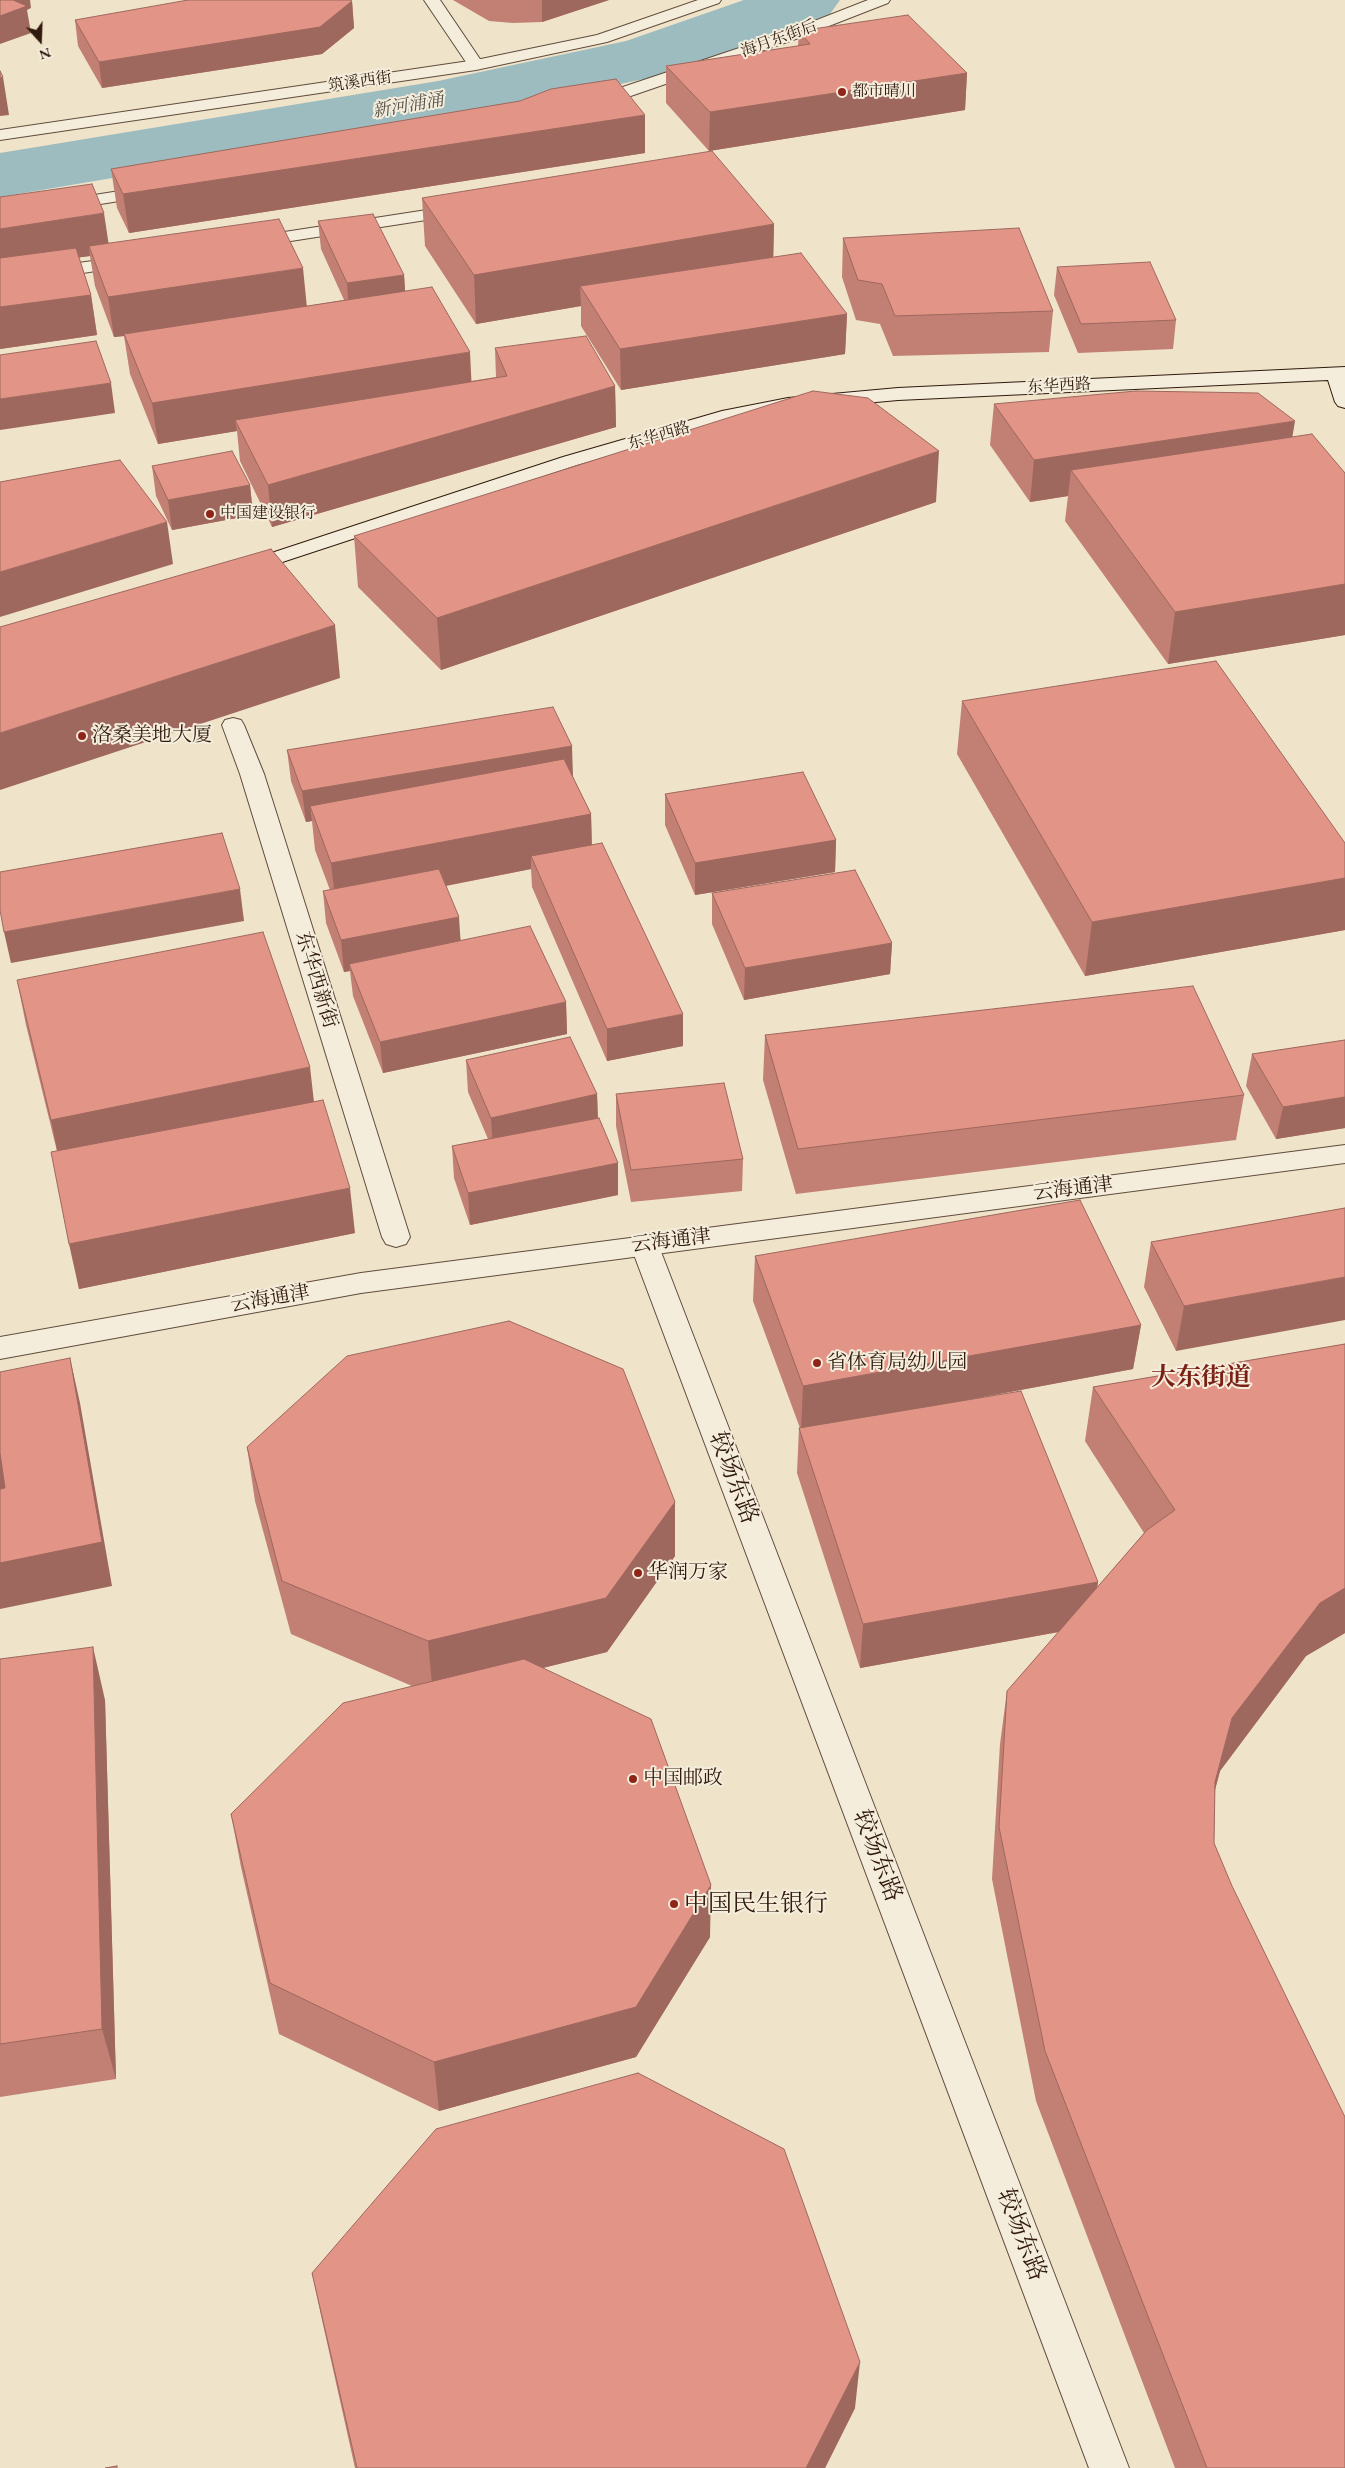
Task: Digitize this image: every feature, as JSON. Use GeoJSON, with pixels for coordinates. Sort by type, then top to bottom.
{"type":"FeatureCollection","features":[{"type":"Feature","properties":{"kind":"street"},"geometry":{"type":"LineString","coordinates":[[432,0],[476,65]]}},
{"type":"Feature","properties":{"kind":"street","name":"筑溪西街"},"geometry":{"type":"LineString","coordinates":[[0,135],[476,65],[601,39],[713,0]]}},
{"type":"Feature","properties":{"kind":"street","name":"海月东街后"},"geometry":{"type":"LineString","coordinates":[[572,110],[787,37],[882,0]]}},
{"type":"Feature","properties":{"kind":"street"},"geometry":{"type":"LineString","coordinates":[[0,215],[165,188]]}},
{"type":"Feature","properties":{"kind":"street"},"geometry":{"type":"LineString","coordinates":[[234,244],[478,207]]}},
{"type":"Feature","properties":{"kind":"street"},"geometry":{"type":"LineString","coordinates":[[0,280],[146,258]]}},
{"type":"Feature","properties":{"kind":"street"},"geometry":{"type":"LineString","coordinates":[[1342,376],[1345,402]]}},
{"type":"Feature","properties":{"kind":"street","name":"东华西路"},"geometry":{"type":"LineString","coordinates":[[220,576],[570,462],[729,415],[788,404],[898,394],[1342,376]]}},
{"type":"Feature","properties":{"kind":"street","name":"东华西新街"},"geometry":{"type":"LineString","coordinates":[[233,725],[254,783],[396,1237]]}},
{"type":"Feature","properties":{"kind":"street","name":"云海通津"},"geometry":{"type":"LineString","coordinates":[[0,1348],[361,1283],[644,1244],[1345,1154]]}},
{"type":"Feature","properties":{"kind":"street","name":"较场东路"},"geometry":{"type":"LineString","coordinates":[[644,1244],[1109,2468]]}},
{"type":"Feature","properties":{"kind":"building"},"geometry":{"type":"Polygon","coordinates":[[[0,0],[13,0],[27,6],[0,16],[0,0]]]}},
{"type":"Feature","properties":{"kind":"building"},"geometry":{"type":"Polygon","coordinates":[[[188,0],[352,1],[320,27],[99,62],[75,20],[188,0]]]}},
{"type":"Feature","properties":{"kind":"building"},"geometry":{"type":"Polygon","coordinates":[[[908,15],[967,73],[710,112],[666,66],[810,44],[799,31],[908,15]]]}},
{"type":"Feature","properties":{"kind":"building"},"geometry":{"type":"Polygon","coordinates":[[[616,79],[645,115],[123,194],[111,169],[520,101],[551,89],[616,79]]]}},
{"type":"Feature","properties":{"kind":"building"},"geometry":{"type":"Polygon","coordinates":[[[712,151],[774,224],[474,275],[422,198],[712,151]]]}},
{"type":"Feature","properties":{"kind":"building"},"geometry":{"type":"Polygon","coordinates":[[[92,184],[104,213],[0,229],[0,197],[92,184]]]}},
{"type":"Feature","properties":{"kind":"building"},"geometry":{"type":"Polygon","coordinates":[[[373,214],[404,275],[347,283],[318,221],[373,214]]]}},
{"type":"Feature","properties":{"kind":"building"},"geometry":{"type":"Polygon","coordinates":[[[279,219],[303,268],[108,297],[89,246],[279,219]]]}},
{"type":"Feature","properties":{"kind":"building"},"geometry":{"type":"Polygon","coordinates":[[[1019,228],[1053,311],[895,316],[882,284],[858,280],[843,238],[1019,228]]]}},
{"type":"Feature","properties":{"kind":"building"},"geometry":{"type":"Polygon","coordinates":[[[76,248],[91,295],[0,307],[0,258],[76,248]]]}},
{"type":"Feature","properties":{"kind":"building"},"geometry":{"type":"Polygon","coordinates":[[[801,253],[847,314],[620,349],[580,286],[801,253]]]}},
{"type":"Feature","properties":{"kind":"building"},"geometry":{"type":"Polygon","coordinates":[[[1150,262],[1176,320],[1081,324],[1057,267],[1150,262]]]}},
{"type":"Feature","properties":{"kind":"building"},"geometry":{"type":"Polygon","coordinates":[[[432,287],[470,352],[152,403],[124,334],[432,287]]]}},
{"type":"Feature","properties":{"kind":"building"},"geometry":{"type":"Polygon","coordinates":[[[586,336],[615,386],[268,485],[235,420],[507,376],[495,348],[586,336]]]}},
{"type":"Feature","properties":{"kind":"building"},"geometry":{"type":"Polygon","coordinates":[[[96,341],[111,383],[0,399],[0,355],[96,341]]]}},
{"type":"Feature","properties":{"kind":"building"},"geometry":{"type":"Polygon","coordinates":[[[813,391],[868,398],[939,451],[437,618],[354,536],[813,391]]]}},
{"type":"Feature","properties":{"kind":"building"},"geometry":{"type":"Polygon","coordinates":[[[1136,391],[1258,393],[1295,421],[1034,460],[994,404],[1136,391]]]}},
{"type":"Feature","properties":{"kind":"building"},"geometry":{"type":"Polygon","coordinates":[[[1312,434],[1345,473],[1345,584],[1175,612],[1071,470],[1312,434]]]}},
{"type":"Feature","properties":{"kind":"building"},"geometry":{"type":"Polygon","coordinates":[[[232,451],[250,485],[168,500],[152,466],[232,451]]]}},
{"type":"Feature","properties":{"kind":"building"},"geometry":{"type":"Polygon","coordinates":[[[120,460],[167,522],[0,572],[0,482],[120,460]]]}},
{"type":"Feature","properties":{"kind":"building"},"geometry":{"type":"Polygon","coordinates":[[[271,549],[335,625],[0,733],[0,627],[271,549]]]}},
{"type":"Feature","properties":{"kind":"building"},"geometry":{"type":"Polygon","coordinates":[[[1216,661],[1345,843],[1345,878],[1092,922],[962,701],[1216,661]]]}},
{"type":"Feature","properties":{"kind":"building"},"geometry":{"type":"Polygon","coordinates":[[[553,707],[572,746],[302,791],[287,750],[553,707]]]}},
{"type":"Feature","properties":{"kind":"building"},"geometry":{"type":"Polygon","coordinates":[[[564,759],[591,814],[331,863],[310,806],[564,759]]]}},
{"type":"Feature","properties":{"kind":"building"},"geometry":{"type":"Polygon","coordinates":[[[803,772],[836,840],[695,863],[665,794],[803,772]]]}},
{"type":"Feature","properties":{"kind":"building"},"geometry":{"type":"Polygon","coordinates":[[[222,833],[240,889],[4,932],[0,910],[0,872],[222,833]]]}},
{"type":"Feature","properties":{"kind":"building"},"geometry":{"type":"Polygon","coordinates":[[[602,843],[683,1014],[607,1029],[531,856],[602,843]]]}},
{"type":"Feature","properties":{"kind":"building"},"geometry":{"type":"Polygon","coordinates":[[[439,869],[459,917],[341,940],[323,891],[439,869]]]}},
{"type":"Feature","properties":{"kind":"building"},"geometry":{"type":"Polygon","coordinates":[[[855,870],[892,943],[745,968],[712,893],[855,870]]]}},
{"type":"Feature","properties":{"kind":"building"},"geometry":{"type":"Polygon","coordinates":[[[530,926],[566,1002],[380,1042],[349,964],[530,926]]]}},
{"type":"Feature","properties":{"kind":"building"},"geometry":{"type":"Polygon","coordinates":[[[263,932],[310,1067],[51,1120],[17,980],[263,932]]]}},
{"type":"Feature","properties":{"kind":"building"},"geometry":{"type":"Polygon","coordinates":[[[1193,986],[1244,1095],[798,1149],[765,1035],[1193,986]]]}},
{"type":"Feature","properties":{"kind":"building"},"geometry":{"type":"Polygon","coordinates":[[[570,1037],[597,1094],[491,1118],[466,1060],[570,1037]]]}},
{"type":"Feature","properties":{"kind":"building"},"geometry":{"type":"Polygon","coordinates":[[[1345,1040],[1345,1097],[1283,1107],[1252,1054],[1345,1040]]]}},
{"type":"Feature","properties":{"kind":"building"},"geometry":{"type":"Polygon","coordinates":[[[724,1083],[743,1159],[631,1170],[616,1094],[724,1083]]]}},
{"type":"Feature","properties":{"kind":"building"},"geometry":{"type":"Polygon","coordinates":[[[323,1100],[350,1188],[69,1244],[51,1152],[323,1100]]]}},
{"type":"Feature","properties":{"kind":"building"},"geometry":{"type":"Polygon","coordinates":[[[599,1118],[618,1163],[468,1193],[452,1146],[599,1118]]]}},
{"type":"Feature","properties":{"kind":"building"},"geometry":{"type":"Polygon","coordinates":[[[1080,1200],[1141,1325],[803,1386],[755,1256],[1080,1200]]]}},
{"type":"Feature","properties":{"kind":"building"},"geometry":{"type":"Polygon","coordinates":[[[1345,1208],[1345,1277],[1184,1306],[1151,1242],[1345,1208]]]}},
{"type":"Feature","properties":{"kind":"building"},"geometry":{"type":"Polygon","coordinates":[[[509,1321],[623,1369],[675,1502],[606,1598],[428,1641],[282,1581],[247,1447],[347,1356],[509,1321]]]}},
{"type":"Feature","properties":{"kind":"building"},"geometry":{"type":"Polygon","coordinates":[[[1345,1344],[1345,1588],[1320,1603],[1232,1718],[1215,1782],[1214,1843],[1232,1886],[1345,2117],[1345,2468],[1207,2468],[1045,2051],[999,1827],[1007,1691],[1147,1530],[1175,1510],[1093,1387],[1345,1344]]]}},
{"type":"Feature","properties":{"kind":"building"},"geometry":{"type":"Polygon","coordinates":[[[70,1358],[102,1542],[0,1563],[0,1489],[5,1488],[0,1453],[0,1372],[70,1358]]]}},
{"type":"Feature","properties":{"kind":"building"},"geometry":{"type":"Polygon","coordinates":[[[1021,1391],[1098,1582],[863,1624],[799,1428],[1021,1391]]]}},
{"type":"Feature","properties":{"kind":"building"},"geometry":{"type":"Polygon","coordinates":[[[93,1647],[102,2029],[0,2044],[0,1659],[93,1647]]]}},
{"type":"Feature","properties":{"kind":"building"},"geometry":{"type":"Polygon","coordinates":[[[524,1659],[651,1719],[711,1885],[636,2007],[434,2062],[270,1983],[231,1814],[343,1703],[524,1659]]]}},
{"type":"Feature","properties":{"kind":"building"},"geometry":{"type":"Polygon","coordinates":[[[638,2073],[784,2149],[860,2362],[806,2468],[357,2468],[312,2273],[436,2129],[638,2073]]]}},
{"type":"Feature","properties":{"kind":"waterway","name":"新河浦涌"},"geometry":{"type":"LineString","coordinates":[[0,175],[438,102],[644,58],[807,0]]}},
{"type":"Feature","properties":{"kind":"place","name":"都市晴川"},"geometry":{"type":"Point","coordinates":[842,92]}},
{"type":"Feature","properties":{"kind":"place","name":"中国建设银行"},"geometry":{"type":"Point","coordinates":[210,514]}},
{"type":"Feature","properties":{"kind":"place","name":"洛桑美地大厦"},"geometry":{"type":"Point","coordinates":[82,736]}},
{"type":"Feature","properties":{"kind":"place","name":"省体育局幼儿园"},"geometry":{"type":"Point","coordinates":[817,1363]}},
{"type":"Feature","properties":{"kind":"place","name":"华润万家"},"geometry":{"type":"Point","coordinates":[638,1573]}},
{"type":"Feature","properties":{"kind":"place","name":"中国邮政"},"geometry":{"type":"Point","coordinates":[633,1779]}},
{"type":"Feature","properties":{"kind":"place","name":"中国民生银行"},"geometry":{"type":"Point","coordinates":[674,1904]}},
{"type":"Feature","properties":{"kind":"district","name":"大东街道"},"geometry":{"type":"Point","coordinates":[1201,1378]}}]}
